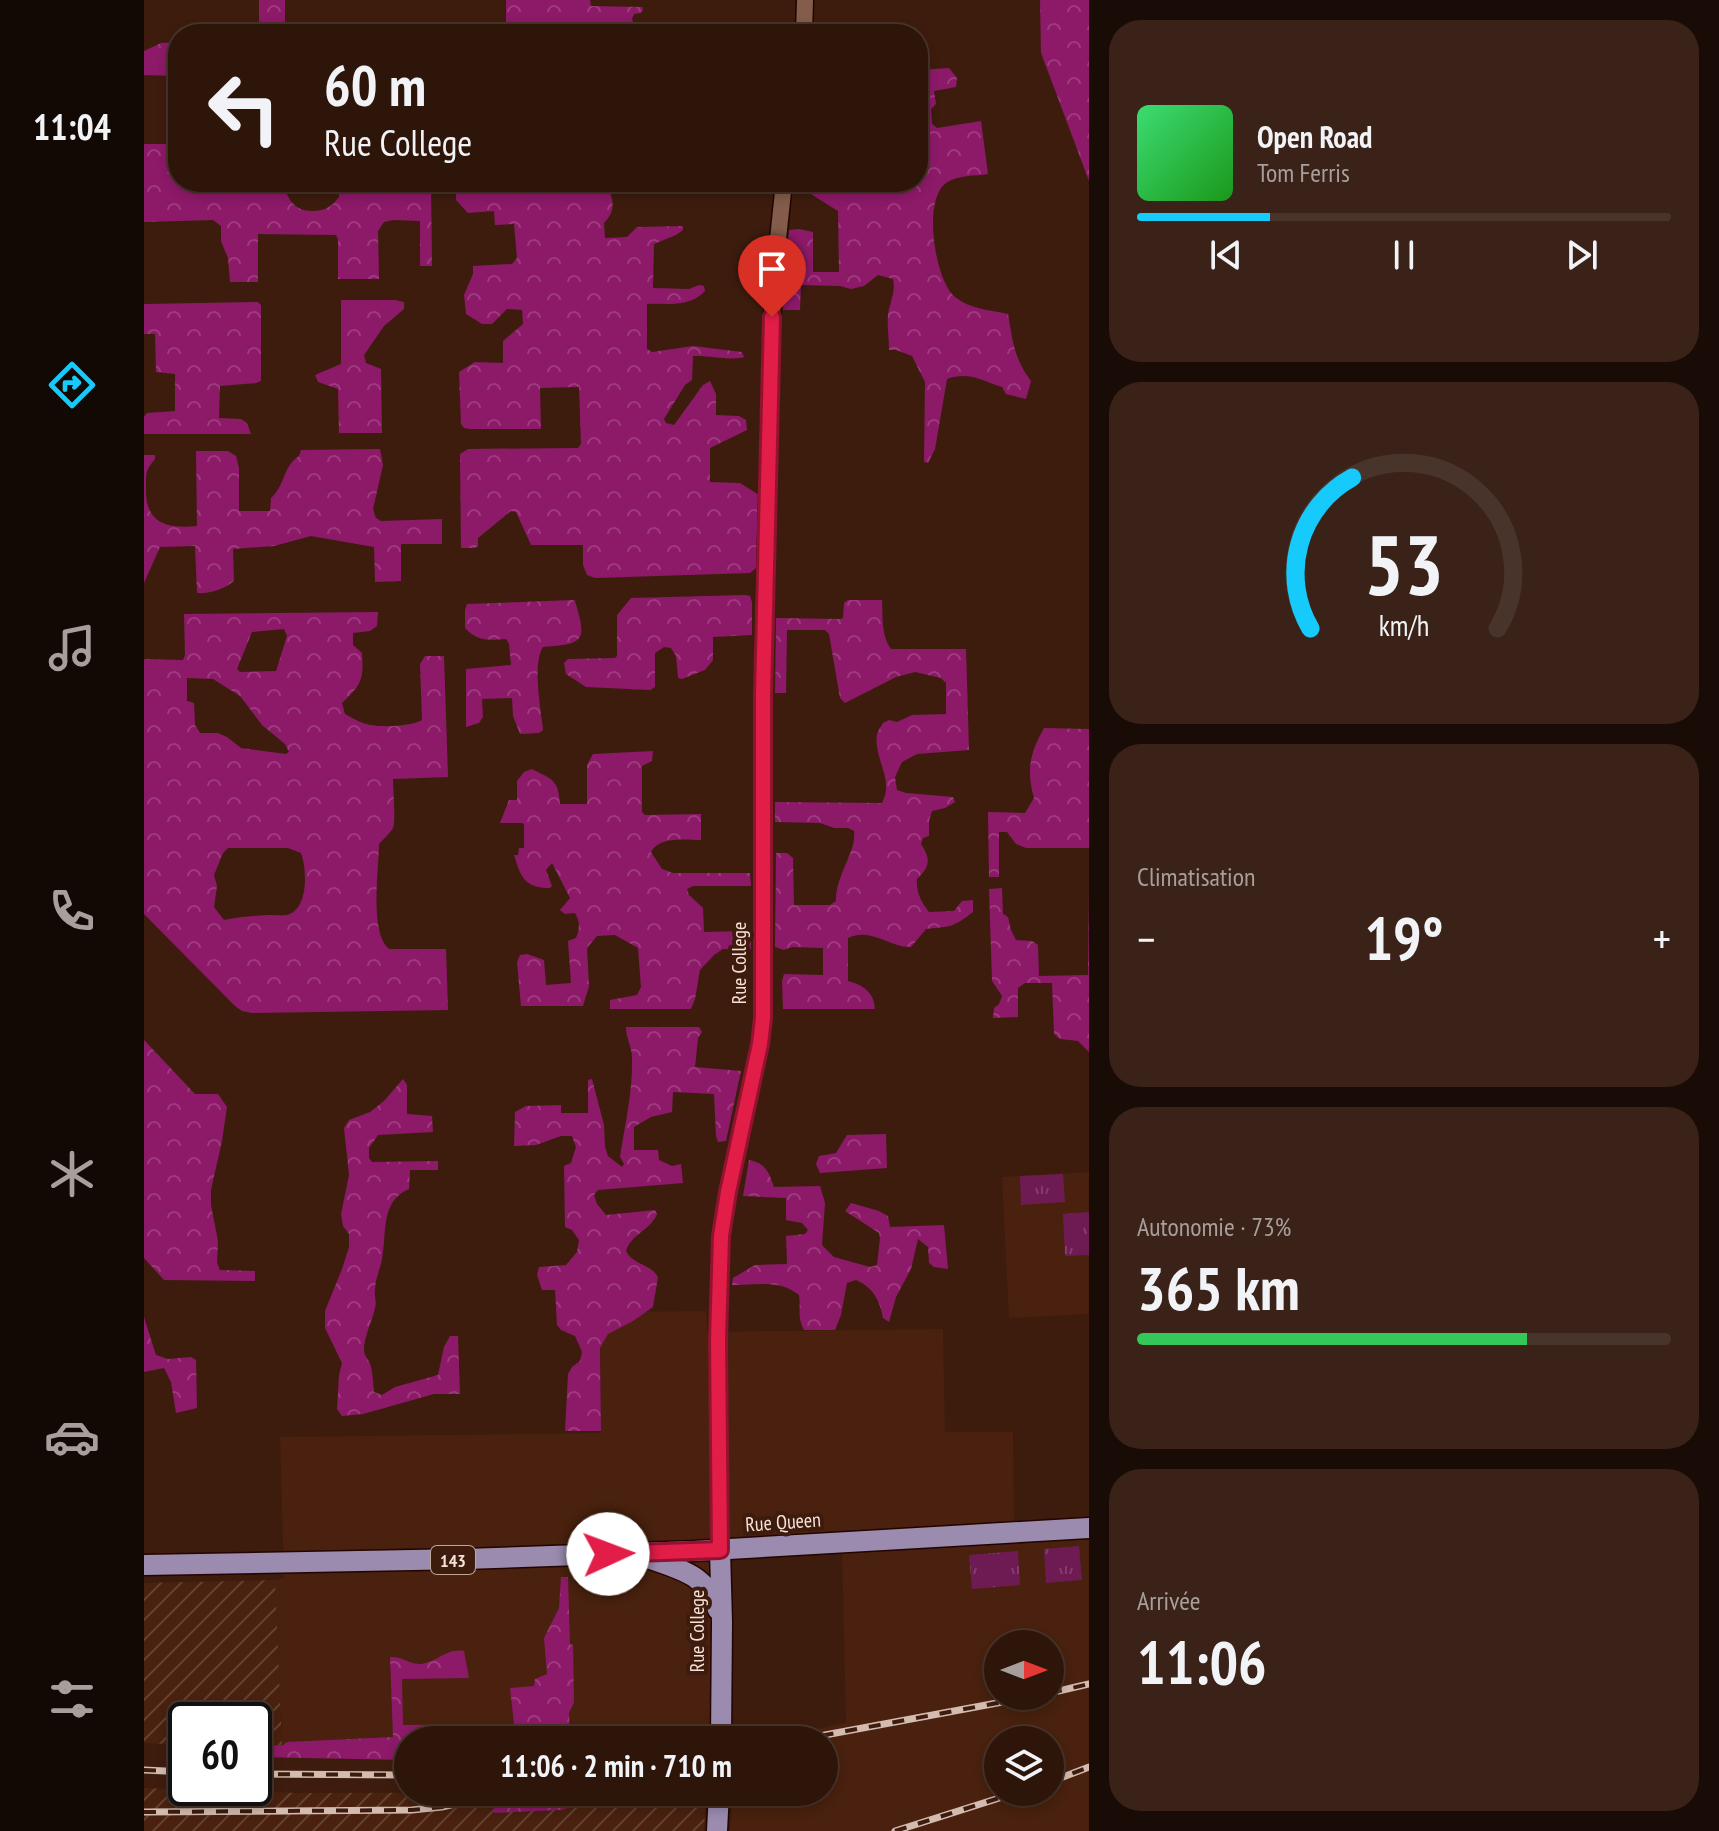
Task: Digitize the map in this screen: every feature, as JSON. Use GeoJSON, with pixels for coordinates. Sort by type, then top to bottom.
{"type":"FeatureCollection","features":[{"type":"Feature","properties":{"kind":"main road","name":"Rue Queen"},"geometry":{"type":"LineString","coordinates":[[144,1565],[474,1559],[720,1550],[1089,1528]]}},
{"type":"Feature","properties":{"kind":"main road","name":"Rue College"},"geometry":{"type":"LineString","coordinates":[[720,1550],[721,1726]]}},
{"type":"Feature","properties":{"kind":"main road"},"geometry":{"type":"LineString","coordinates":[[634,1553],[697,1577],[712,1594],[722,1622]]}},
{"type":"Feature","properties":{"kind":"main road"},"geometry":{"type":"LineString","coordinates":[[717,1831],[718,1806]]}},
{"type":"Feature","properties":{"kind":"street"},"geometry":{"type":"LineString","coordinates":[[804,24],[805,0]]}},
{"type":"Feature","properties":{"kind":"street","name":"Rue College"},"geometry":{"type":"LineString","coordinates":[[720,1550],[718,1340],[721,1236],[763,1018],[765,585],[774,274],[783,192]]}},
{"type":"Feature","properties":{"kind":"shaded area"},"geometry":{"type":"Polygon","coordinates":[[[1089,1172],[1089,1314],[1009,1318],[1002,1177],[1089,1172]]]}},
{"type":"Feature","properties":{"kind":"shaded area"},"geometry":{"type":"Polygon","coordinates":[[[706,1311],[707,1332],[943,1329],[945,1432],[1013,1432],[1014,1523],[1089,1517],[1089,1831],[730,1831],[732,1806],[838,1806],[838,1726],[831,1726],[846,1723],[842,1550],[727,1557],[727,1726],[394,1726],[394,1741],[282,1745],[275,1580],[284,1578],[280,1437],[601,1433],[600,1312],[706,1311]]]}},
{"type":"Feature","properties":{"kind":"shaded area"},"geometry":{"type":"Polygon","coordinates":[[[275,1580],[282,1745],[272,1745],[272,1702],[168,1702],[168,1744],[144,1743],[144,1583],[275,1580]]]}},
{"type":"Feature","properties":{"kind":"shaded area"},"geometry":{"type":"Polygon","coordinates":[[[144,1788],[168,1789],[168,1806],[272,1806],[272,1792],[394,1793],[394,1806],[705,1806],[704,1831],[144,1831],[144,1788]]]}},
{"type":"Feature","properties":{"kind":"green space"},"geometry":{"type":"Polygon","coordinates":[[[259,0],[285,0],[285,24],[259,24],[259,0]]]}},
{"type":"Feature","properties":{"kind":"green space"},"geometry":{"type":"Polygon","coordinates":[[[506,0],[590,0],[591,6],[642,7],[643,10],[634,14],[634,24],[506,24],[506,0]]]}},
{"type":"Feature","properties":{"kind":"green space"},"geometry":{"type":"Polygon","coordinates":[[[1040,0],[1089,0],[1089,181],[1041,53],[1040,0]]]}},
{"type":"Feature","properties":{"kind":"green space"},"geometry":{"type":"Polygon","coordinates":[[[168,43],[168,76],[144,75],[144,51],[168,43]]]}},
{"type":"Feature","properties":{"kind":"green space"},"geometry":{"type":"Polygon","coordinates":[[[949,68],[957,78],[956,87],[934,91],[936,104],[931,109],[932,124],[937,128],[981,121],[988,174],[955,178],[939,192],[933,222],[942,275],[948,288],[961,301],[973,307],[1008,314],[1018,357],[1031,381],[1026,399],[1006,394],[1002,387],[975,378],[962,376],[947,379],[935,449],[928,463],[924,462],[925,382],[912,356],[889,350],[888,318],[893,279],[878,275],[864,286],[851,289],[801,285],[800,310],[783,310],[789,230],[813,232],[813,272],[839,272],[838,211],[808,192],[928,192],[928,69],[949,68]]]}},
{"type":"Feature","properties":{"kind":"green space"},"geometry":{"type":"Polygon","coordinates":[[[144,144],[168,144],[168,192],[287,192],[300,209],[314,211],[333,204],[339,192],[431,192],[432,266],[420,266],[420,221],[393,220],[384,222],[378,231],[379,279],[338,279],[336,235],[258,234],[258,282],[230,282],[221,226],[213,220],[144,222],[144,144]]]}},
{"type":"Feature","properties":{"kind":"green space"},"geometry":{"type":"Polygon","coordinates":[[[456,192],[610,192],[613,204],[604,223],[605,238],[627,237],[637,227],[683,226],[683,230],[676,235],[654,244],[653,288],[689,289],[699,285],[704,286],[705,291],[685,302],[647,304],[647,349],[652,352],[693,346],[742,352],[744,357],[739,358],[693,356],[692,380],[685,385],[664,419],[666,423],[674,425],[703,385],[710,381],[716,394],[716,415],[739,416],[746,420],[747,430],[710,448],[710,482],[740,483],[759,495],[757,564],[750,573],[595,578],[587,575],[583,565],[583,545],[531,545],[516,512],[511,511],[478,538],[478,546],[461,548],[460,454],[468,449],[578,448],[581,444],[579,387],[540,388],[541,429],[470,429],[461,424],[459,372],[475,362],[503,363],[503,341],[523,324],[522,310],[507,309],[492,324],[482,324],[466,314],[464,295],[473,266],[512,264],[517,258],[514,224],[495,225],[494,211],[468,213],[456,200],[456,192]]]}},
{"type":"Feature","properties":{"kind":"green space"},"geometry":{"type":"Polygon","coordinates":[[[341,300],[404,302],[404,309],[384,326],[364,355],[366,363],[381,369],[382,433],[339,433],[338,389],[318,382],[315,375],[341,364],[341,300]]]}},
{"type":"Feature","properties":{"kind":"green space"},"geometry":{"type":"Polygon","coordinates":[[[258,302],[261,305],[261,381],[220,386],[219,418],[241,419],[247,423],[251,434],[144,434],[144,417],[147,413],[175,411],[175,374],[156,372],[155,334],[144,334],[144,304],[258,302]]]}},
{"type":"Feature","properties":{"kind":"green space"},"geometry":{"type":"Polygon","coordinates":[[[380,449],[383,465],[373,509],[376,518],[381,521],[442,519],[442,544],[401,544],[401,581],[375,582],[374,547],[311,536],[274,546],[233,549],[234,581],[222,589],[202,593],[197,593],[195,546],[160,547],[144,583],[144,455],[155,455],[146,475],[149,509],[167,525],[186,527],[197,526],[196,451],[228,451],[236,456],[239,511],[270,511],[271,498],[301,450],[380,449]]]}},
{"type":"Feature","properties":{"kind":"green space"},"geometry":{"type":"Polygon","coordinates":[[[750,596],[752,602],[752,635],[713,637],[713,660],[705,670],[678,678],[676,656],[671,648],[664,647],[655,653],[655,687],[650,690],[586,687],[566,674],[564,663],[568,659],[617,656],[617,615],[631,598],[750,596]]]}},
{"type":"Feature","properties":{"kind":"green space"},"geometry":{"type":"Polygon","coordinates":[[[573,600],[581,625],[579,638],[567,644],[543,647],[540,655],[538,687],[543,730],[520,734],[513,716],[512,698],[482,699],[483,717],[479,723],[466,727],[466,669],[511,665],[506,639],[479,638],[465,628],[467,604],[573,600]]]}},
{"type":"Feature","properties":{"kind":"green space"},"geometry":{"type":"Polygon","coordinates":[[[848,600],[882,600],[884,632],[891,649],[966,649],[969,750],[917,754],[902,762],[895,777],[897,790],[953,797],[955,802],[932,811],[929,836],[923,838],[921,844],[928,863],[917,879],[917,888],[929,912],[954,911],[962,901],[973,900],[973,912],[951,925],[926,929],[911,947],[873,936],[848,938],[848,981],[867,990],[875,1009],[783,1009],[784,974],[823,975],[823,948],[792,947],[784,950],[775,947],[776,853],[787,853],[793,858],[794,905],[830,905],[836,901],[854,831],[820,823],[775,822],[775,802],[882,803],[886,786],[877,734],[883,723],[889,720],[897,722],[912,715],[946,714],[946,683],[941,678],[915,672],[896,677],[845,703],[840,698],[829,634],[825,630],[787,630],[786,693],[775,693],[776,618],[840,619],[843,618],[844,603],[848,600]]]}},
{"type":"Feature","properties":{"kind":"green space"},"geometry":{"type":"Polygon","coordinates":[[[378,612],[377,626],[370,631],[353,633],[353,645],[362,653],[362,676],[342,703],[345,714],[369,725],[401,725],[422,720],[420,664],[425,656],[444,656],[448,777],[393,779],[394,825],[379,844],[376,900],[379,929],[389,949],[446,949],[448,1010],[242,1011],[144,914],[144,659],[183,660],[184,614],[378,612]],[[284,629],[252,632],[237,669],[240,672],[276,671],[287,636],[284,629]],[[187,678],[187,701],[194,703],[195,725],[200,733],[218,733],[241,748],[289,752],[285,744],[262,725],[240,696],[213,679],[187,678]],[[228,848],[214,875],[217,886],[214,907],[224,920],[287,915],[299,905],[305,878],[301,853],[288,848],[228,848]]]}},
{"type":"Feature","properties":{"kind":"green space"},"geometry":{"type":"Polygon","coordinates":[[[1044,728],[1089,729],[1089,848],[1026,848],[1016,844],[1007,832],[999,832],[999,877],[989,877],[988,812],[1025,813],[1034,798],[1030,779],[1031,762],[1044,728]]]}},
{"type":"Feature","properties":{"kind":"green space"},"geometry":{"type":"Polygon","coordinates":[[[653,751],[652,761],[642,766],[642,812],[645,815],[701,814],[701,840],[667,841],[651,852],[662,869],[673,873],[750,873],[751,886],[693,886],[687,889],[703,908],[704,932],[750,931],[751,949],[723,949],[714,955],[700,970],[691,1009],[610,1009],[610,1000],[637,995],[641,987],[638,948],[615,935],[597,936],[587,948],[589,986],[583,1006],[521,1006],[517,962],[520,955],[527,954],[544,960],[546,985],[571,983],[568,941],[576,938],[579,925],[575,913],[565,914],[560,910],[570,898],[552,863],[546,870],[550,888],[529,884],[519,870],[514,855],[518,855],[519,848],[524,848],[524,824],[500,823],[509,800],[517,800],[517,781],[524,772],[532,769],[553,781],[560,804],[587,804],[587,765],[593,754],[653,751]]]}},
{"type":"Feature","properties":{"kind":"green space"},"geometry":{"type":"Polygon","coordinates":[[[1002,888],[1003,914],[1008,917],[1016,940],[1032,941],[1038,945],[1039,976],[1088,975],[1089,890],[1089,1052],[1078,1041],[1060,1039],[1054,1034],[1052,983],[1025,983],[1018,988],[1018,1017],[993,1018],[994,1008],[1002,996],[992,981],[989,889],[1002,888]]]}},
{"type":"Feature","properties":{"kind":"green space"},"geometry":{"type":"Polygon","coordinates":[[[626,1027],[699,1027],[702,1032],[698,1038],[695,1067],[741,1071],[726,1141],[718,1142],[716,1136],[714,1094],[673,1092],[672,1112],[651,1117],[634,1127],[634,1150],[658,1150],[659,1160],[672,1166],[681,1164],[683,1183],[598,1190],[594,1195],[606,1215],[655,1210],[654,1220],[632,1240],[626,1251],[658,1277],[653,1307],[608,1334],[600,1348],[601,1431],[565,1431],[568,1374],[580,1361],[582,1352],[575,1336],[557,1325],[555,1290],[542,1290],[537,1275],[539,1267],[566,1265],[577,1252],[579,1240],[572,1230],[565,1227],[564,1166],[571,1163],[576,1147],[572,1136],[561,1136],[536,1145],[514,1146],[515,1112],[526,1106],[561,1105],[561,1113],[588,1113],[588,1080],[592,1079],[608,1156],[622,1167],[624,1164],[620,1157],[632,1070],[626,1027]]]}},
{"type":"Feature","properties":{"kind":"green space"},"geometry":{"type":"Polygon","coordinates":[[[144,1040],[195,1094],[218,1094],[227,1107],[211,1190],[218,1241],[217,1263],[220,1270],[255,1271],[255,1281],[164,1280],[144,1258],[144,1040]]]}},
{"type":"Feature","properties":{"kind":"green space"},"geometry":{"type":"Polygon","coordinates":[[[403,1079],[407,1085],[407,1114],[432,1116],[433,1132],[378,1135],[369,1148],[369,1158],[372,1162],[438,1161],[438,1170],[410,1170],[409,1189],[393,1201],[389,1210],[375,1286],[376,1306],[364,1352],[372,1373],[374,1392],[382,1395],[395,1387],[438,1375],[444,1347],[450,1336],[458,1336],[460,1394],[434,1394],[363,1414],[342,1416],[337,1409],[342,1363],[325,1328],[325,1311],[349,1247],[349,1234],[343,1226],[341,1214],[349,1175],[344,1128],[349,1120],[370,1112],[384,1101],[403,1079]]]}},
{"type":"Feature","properties":{"kind":"green space"},"geometry":{"type":"Polygon","coordinates":[[[886,1134],[887,1168],[820,1173],[816,1164],[819,1156],[836,1153],[847,1135],[886,1134]]]}},
{"type":"Feature","properties":{"kind":"green space"},"geometry":{"type":"Polygon","coordinates":[[[749,1160],[763,1166],[774,1187],[820,1186],[825,1203],[822,1245],[834,1257],[870,1267],[877,1265],[879,1233],[845,1211],[851,1203],[888,1216],[890,1227],[944,1225],[948,1269],[929,1263],[928,1247],[918,1239],[911,1269],[896,1297],[889,1322],[883,1318],[878,1300],[871,1291],[856,1280],[847,1283],[835,1330],[804,1330],[799,1295],[792,1290],[767,1284],[732,1285],[733,1278],[755,1265],[787,1264],[786,1236],[805,1234],[808,1230],[802,1223],[786,1220],[786,1198],[743,1196],[749,1160]]]}},
{"type":"Feature","properties":{"kind":"green space"},"geometry":{"type":"Polygon","coordinates":[[[1063,1174],[1065,1202],[1021,1205],[1020,1176],[1063,1174]]]}},
{"type":"Feature","properties":{"kind":"green space"},"geometry":{"type":"Polygon","coordinates":[[[1089,1212],[1089,1255],[1065,1256],[1063,1214],[1089,1212]]]}},
{"type":"Feature","properties":{"kind":"green space"},"geometry":{"type":"Polygon","coordinates":[[[144,1317],[156,1355],[168,1359],[191,1357],[196,1360],[197,1408],[176,1413],[171,1382],[164,1368],[144,1372],[144,1317]]]}},
{"type":"Feature","properties":{"kind":"green space"},"geometry":{"type":"Polygon","coordinates":[[[1079,1546],[1082,1580],[1046,1583],[1044,1549],[1079,1546]]]}},
{"type":"Feature","properties":{"kind":"green space"},"geometry":{"type":"Polygon","coordinates":[[[1018,1551],[1020,1585],[972,1589],[969,1555],[1018,1551]]]}},
{"type":"Feature","properties":{"kind":"green space"},"geometry":{"type":"Polygon","coordinates":[[[561,1577],[568,1577],[574,1702],[569,1713],[569,1726],[394,1726],[394,1760],[272,1757],[272,1745],[287,1742],[393,1737],[390,1657],[421,1664],[452,1651],[464,1651],[469,1678],[402,1679],[403,1725],[514,1724],[510,1688],[534,1686],[535,1679],[547,1674],[544,1638],[559,1608],[561,1577]]]}},
{"type":"Feature","properties":{"kind":"green space"},"geometry":{"type":"Polygon","coordinates":[[[494,1806],[572,1806],[561,1810],[494,1813],[494,1806]]]}},
{"type":"Feature","properties":{"kind":"railway"},"geometry":{"type":"LineString","coordinates":[[1064,1690],[1089,1684]]}},
{"type":"Feature","properties":{"kind":"railway"},"geometry":{"type":"LineString","coordinates":[[838,1733],[984,1705]]}},
{"type":"Feature","properties":{"kind":"railway"},"geometry":{"type":"LineString","coordinates":[[1064,1777],[1089,1767]]}},
{"type":"Feature","properties":{"kind":"railway"},"geometry":{"type":"LineString","coordinates":[[144,1770],[168,1771]]}},
{"type":"Feature","properties":{"kind":"railway"},"geometry":{"type":"LineString","coordinates":[[272,1774],[394,1775]]}},
{"type":"Feature","properties":{"kind":"railway"},"geometry":{"type":"LineString","coordinates":[[895,1831],[984,1803]]}},
{"type":"Feature","properties":{"kind":"railway"},"geometry":{"type":"LineString","coordinates":[[144,1812],[412,1810],[446,1806]]}},
{"type":"Feature","properties":{"kind":"route"},"geometry":{"type":"LineString","coordinates":[[608,1554],[720,1550],[718,1340],[721,1236],[763,1018],[763,694],[772,317]]}}]}
